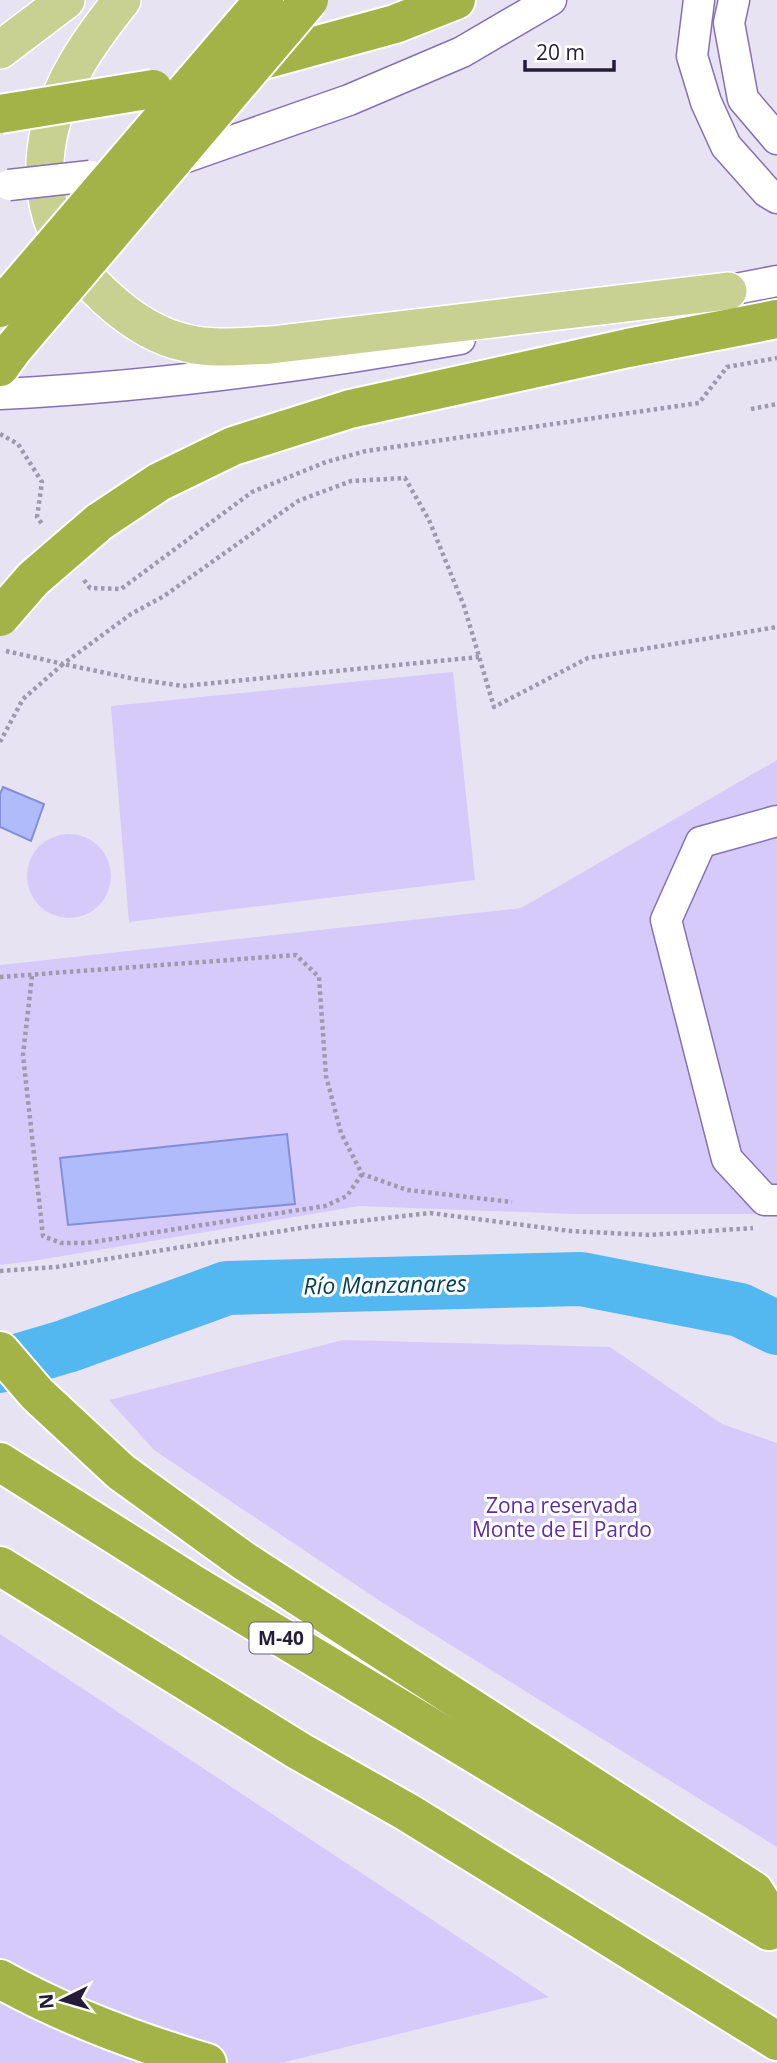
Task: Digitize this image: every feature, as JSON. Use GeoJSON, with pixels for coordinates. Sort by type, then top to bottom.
{"type":"FeatureCollection","features":[{"type":"Feature","properties":{"kind":"highway"},"geometry":{"type":"LineString","coordinates":[[0,308],[264,0]]}},
{"type":"Feature","properties":{"kind":"highway"},"geometry":{"type":"LineString","coordinates":[[0,367],[309,0]]}},
{"type":"Feature","properties":{"kind":"highway"},"geometry":{"type":"LineString","coordinates":[[0,114],[153,89],[395,24],[456,0]]}},
{"type":"Feature","properties":{"kind":"highway"},"geometry":{"type":"LineString","coordinates":[[0,617],[33,579],[99,522],[159,482],[233,446],[351,409],[628,348],[777,319]]}},
{"type":"Feature","properties":{"kind":"highway"},"geometry":{"type":"LineString","coordinates":[[0,1351],[37,1394],[121,1472],[570,1792],[754,1891],[777,1927]]}},
{"type":"Feature","properties":{"kind":"highway","name":"M-40"},"geometry":{"type":"LineString","coordinates":[[0,1462],[193,1584],[570,1792],[777,1935]]}},
{"type":"Feature","properties":{"kind":"highway"},"geometry":{"type":"LineString","coordinates":[[0,1566],[299,1751],[407,1812],[777,2041]]}},
{"type":"Feature","properties":{"kind":"highway"},"geometry":{"type":"LineString","coordinates":[[0,1979],[149,2046],[207,2063]]}},
{"type":"Feature","properties":{"kind":"main road"},"geometry":{"type":"LineString","coordinates":[[0,50],[66,0]]}},
{"type":"Feature","properties":{"kind":"main road"},"geometry":{"type":"LineString","coordinates":[[122,0],[78,60],[60,94],[49,130],[45,160],[46,196],[55,228],[71,256],[93,283],[120,309],[154,332],[187,344],[229,347],[271,345],[728,291]]}},
{"type":"Feature","properties":{"kind":"street"},"geometry":{"type":"LineString","coordinates":[[5,186],[165,164],[349,100],[462,52],[551,0]]}},
{"type":"Feature","properties":{"kind":"street"},"geometry":{"type":"LineString","coordinates":[[699,0],[692,56],[706,102],[726,146],[767,192],[777,198]]}},
{"type":"Feature","properties":{"kind":"street"},"geometry":{"type":"LineString","coordinates":[[734,0],[729,23],[743,99],[777,139]]}},
{"type":"Feature","properties":{"kind":"street"},"geometry":{"type":"LineString","coordinates":[[0,394],[162,382],[295,366],[777,281]]}},
{"type":"Feature","properties":{"kind":"street"},"geometry":{"type":"LineString","coordinates":[[777,821],[701,842],[666,920],[726,1159],[765,1200],[777,1200]]}},
{"type":"Feature","properties":{"kind":"path"},"geometry":{"type":"LineString","coordinates":[[83,578],[90,588],[121,589],[252,492],[326,462],[366,451],[699,403],[727,367],[777,358]]}},
{"type":"Feature","properties":{"kind":"path"},"geometry":{"type":"LineString","coordinates":[[751,409],[777,404]]}},
{"type":"Feature","properties":{"kind":"path"},"geometry":{"type":"LineString","coordinates":[[0,434],[18,444],[42,482],[37,517],[45,527]]}},
{"type":"Feature","properties":{"kind":"path"},"geometry":{"type":"LineString","coordinates":[[0,742],[23,699],[63,664],[131,614],[164,596],[298,501],[351,481],[405,478],[429,520],[464,606],[494,707],[588,658],[777,627]]}},
{"type":"Feature","properties":{"kind":"path"},"geometry":{"type":"LineString","coordinates":[[0,649],[63,664],[183,686],[480,657]]}},
{"type":"Feature","properties":{"kind":"path"},"geometry":{"type":"LineString","coordinates":[[0,977],[296,955],[319,977],[326,1076],[341,1133],[362,1174],[407,1191],[512,1202]]}},
{"type":"Feature","properties":{"kind":"path"},"geometry":{"type":"LineString","coordinates":[[33,976],[23,1055],[43,1236],[61,1243],[86,1243],[325,1206],[346,1196],[362,1174]]}},
{"type":"Feature","properties":{"kind":"path"},"geometry":{"type":"LineString","coordinates":[[0,1271],[57,1267],[307,1227],[430,1213],[570,1231],[650,1235],[764,1228]]}},
{"type":"Feature","properties":{"kind":"green space"},"geometry":{"type":"Polygon","coordinates":[[[453,672],[475,880],[129,922],[111,706],[453,672]]]}},
{"type":"Feature","properties":{"kind":"green space"},"geometry":{"type":"Polygon","coordinates":[[[777,760],[777,1214],[573,1214],[359,1206],[0,1265],[0,965],[521,908],[777,760]]]}},
{"type":"Feature","properties":{"kind":"green space"},"geometry":{"type":"Polygon","coordinates":[[[69,834],[92,841],[104,853],[111,876],[104,899],[92,911],[69,918],[46,911],[34,899],[27,876],[34,853],[46,841],[69,834]]]}},
{"type":"Feature","properties":{"kind":"green space","name":"Zona reservada Monte de El Pardo"},"geometry":{"type":"Polygon","coordinates":[[[343,1340],[610,1347],[722,1424],[777,1443],[777,1847],[383,1603],[154,1450],[109,1400],[343,1340]]]}},
{"type":"Feature","properties":{"kind":"green space"},"geometry":{"type":"Polygon","coordinates":[[[0,1634],[549,1997],[281,2063],[0,2063],[0,1634]]]}},
{"type":"Feature","properties":{"kind":"building"},"geometry":{"type":"Polygon","coordinates":[[[3,787],[44,804],[31,841],[0,827],[0,794],[3,787]]]}},
{"type":"Feature","properties":{"kind":"building"},"geometry":{"type":"Polygon","coordinates":[[[287,1134],[295,1204],[68,1225],[60,1158],[287,1134]]]}},
{"type":"Feature","properties":{"kind":"waterway","name":"Río Manzanares"},"geometry":{"type":"LineString","coordinates":[[0,1366],[67,1346],[227,1288],[581,1279],[740,1310],[777,1328]]}}]}
